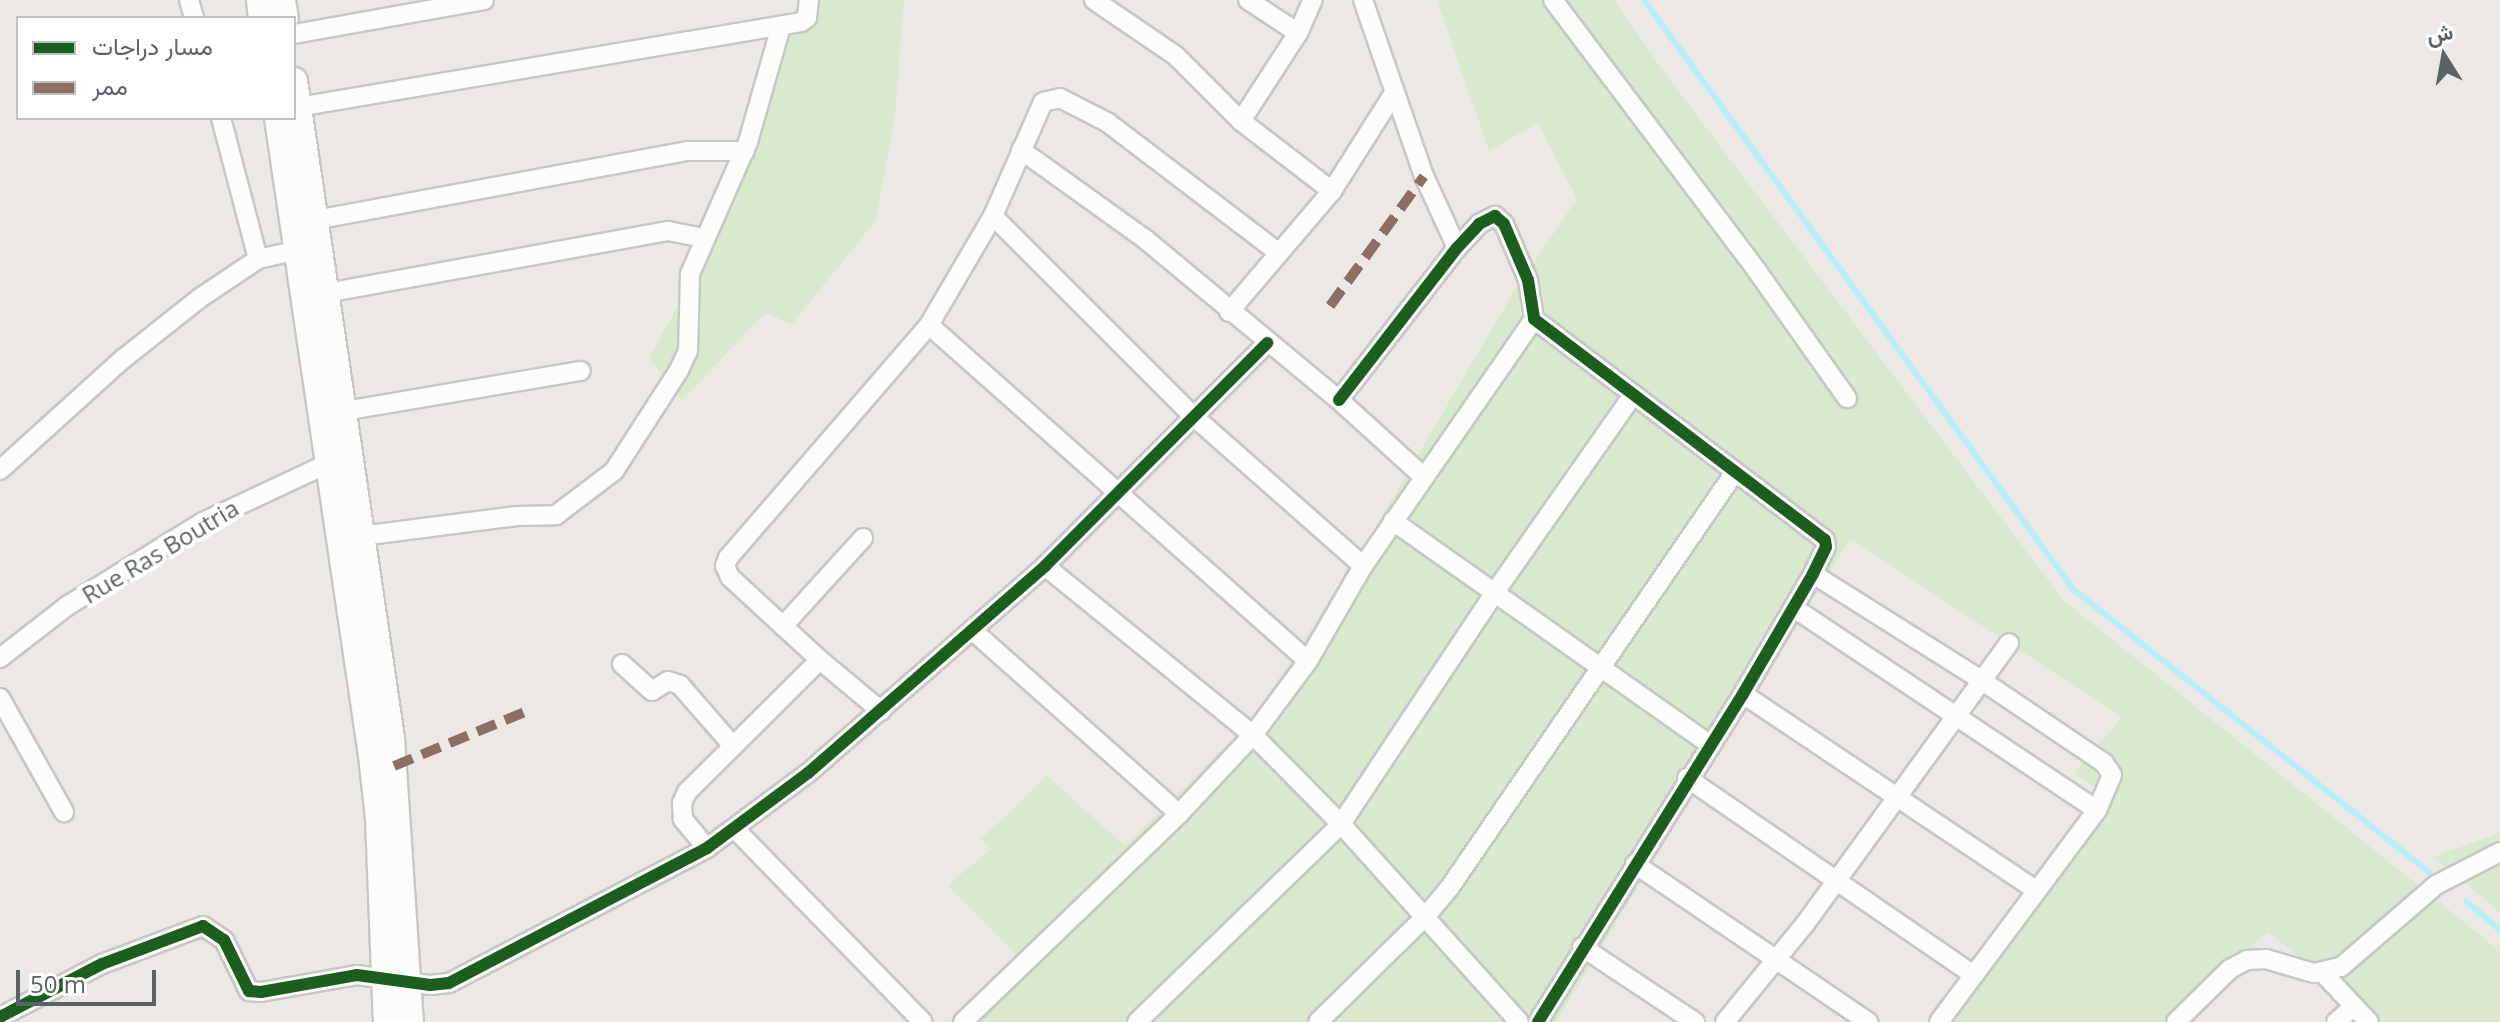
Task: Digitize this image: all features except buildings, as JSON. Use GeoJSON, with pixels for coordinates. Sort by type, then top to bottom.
{"type":"FeatureCollection","features":[{"type":"Feature","properties":{"kind":"street"},"geometry":{"type":"LineString","coordinates":[[296,34],[484,0]]}},
{"type":"Feature","properties":{"kind":"street"},"geometry":{"type":"LineString","coordinates":[[296,101],[781,26],[807,18],[809,0]]}},
{"type":"Feature","properties":{"kind":"street"},"geometry":{"type":"LineString","coordinates":[[1094,0],[1176,56],[1241,121],[1332,191]]}},
{"type":"Feature","properties":{"kind":"street"},"geometry":{"type":"LineString","coordinates":[[1248,0],[1298,33]]}},
{"type":"Feature","properties":{"kind":"street"},"geometry":{"type":"LineString","coordinates":[[1241,121],[1298,33],[1313,0]]}},
{"type":"Feature","properties":{"kind":"street"},"geometry":{"type":"LineString","coordinates":[[1363,0],[1424,176],[1457,248]]}},
{"type":"Feature","properties":{"kind":"street"},"geometry":{"type":"LineString","coordinates":[[1553,0],[1757,271],[1847,398]]}},
{"type":"Feature","properties":{"kind":"street"},"geometry":{"type":"LineString","coordinates":[[361,536],[505,517],[556,515],[594,490],[621,463],[683,361],[691,335],[690,274],[745,151],[781,26]]}},
{"type":"Feature","properties":{"kind":"street"},"geometry":{"type":"LineString","coordinates":[[1229,312],[1332,191],[1394,93]]}},
{"type":"Feature","properties":{"kind":"street"},"geometry":{"type":"LineString","coordinates":[[881,711],[730,577],[725,566],[728,558],[929,325],[993,216],[1043,102],[1060,98],[1107,122],[1279,253]]}},
{"type":"Feature","properties":{"kind":"street"},"geometry":{"type":"LineString","coordinates":[[222,120],[258,259]]}},
{"type":"Feature","properties":{"kind":"street"},"geometry":{"type":"LineString","coordinates":[[292,120],[331,462],[374,771],[396,980],[410,1022]]}},
{"type":"Feature","properties":{"kind":"street"},"geometry":{"type":"LineString","coordinates":[[294,120],[315,220],[308,248],[326,293],[394,766],[396,980],[387,1022]]}},
{"type":"Feature","properties":{"kind":"street"},"geometry":{"type":"LineString","coordinates":[[1021,150],[1145,239],[1229,312],[1339,400],[1424,477]]}},
{"type":"Feature","properties":{"kind":"street"},"geometry":{"type":"LineString","coordinates":[[315,220],[689,151],[745,151]]}},
{"type":"Feature","properties":{"kind":"street"},"geometry":{"type":"LineString","coordinates":[[993,216],[1192,415],[1363,566]]}},
{"type":"Feature","properties":{"kind":"street"},"geometry":{"type":"LineString","coordinates":[[963,1022],[1179,814],[1253,735],[1308,661],[1363,566],[1534,319],[1528,280],[1504,224],[1497,217],[1490,216],[1457,248],[1339,400]]}},
{"type":"Feature","properties":{"kind":"street"},"geometry":{"type":"LineString","coordinates":[[326,293],[668,231],[705,238]]}},
{"type":"Feature","properties":{"kind":"street"},"geometry":{"type":"LineString","coordinates":[[0,470],[123,359],[200,298],[258,259],[308,248]]}},
{"type":"Feature","properties":{"kind":"street"},"geometry":{"type":"LineString","coordinates":[[1534,319],[1825,540],[1826,547],[1743,694],[1687,778],[1538,1022]]}},
{"type":"Feature","properties":{"kind":"street"},"geometry":{"type":"LineString","coordinates":[[929,325],[1308,661]]}},
{"type":"Feature","properties":{"kind":"street"},"geometry":{"type":"LineString","coordinates":[[0,1017],[102,964],[203,926],[224,940],[249,991],[261,992],[357,975],[449,983],[707,848],[881,711],[1045,566],[1267,343]]}},
{"type":"Feature","properties":{"kind":"street"},"geometry":{"type":"LineString","coordinates":[[344,411],[581,371]]}},
{"type":"Feature","properties":{"kind":"street"},"geometry":{"type":"LineString","coordinates":[[1137,1022],[1341,824],[1495,592],[1633,395]]}},
{"type":"Feature","properties":{"kind":"street","name":"Rue Ras Boutria"},"geometry":{"type":"LineString","coordinates":[[0,658],[67,606],[203,522],[331,462]]}},
{"type":"Feature","properties":{"kind":"street"},"geometry":{"type":"LineString","coordinates":[[1332,1018],[1425,917],[1602,668],[1735,472]]}},
{"type":"Feature","properties":{"kind":"street"},"geometry":{"type":"LineString","coordinates":[[1393,521],[1709,744]]}},
{"type":"Feature","properties":{"kind":"street"},"geometry":{"type":"LineString","coordinates":[[783,626],[863,538]]}},
{"type":"Feature","properties":{"kind":"street"},"geometry":{"type":"LineString","coordinates":[[1045,566],[1253,735],[1341,824],[1519,1022]]}},
{"type":"Feature","properties":{"kind":"street"},"geometry":{"type":"LineString","coordinates":[[1813,574],[1981,680],[2104,763],[2112,780],[2097,810],[1939,1022]]}},
{"type":"Feature","properties":{"kind":"street"},"geometry":{"type":"LineString","coordinates":[[1794,608],[1957,713],[2097,810]]}},
{"type":"Feature","properties":{"kind":"street"},"geometry":{"type":"LineString","coordinates":[[972,630],[1179,814]]}},
{"type":"Feature","properties":{"kind":"street"},"geometry":{"type":"LineString","coordinates":[[1725,1022],[1776,959],[2009,643]]}},
{"type":"Feature","properties":{"kind":"street"},"geometry":{"type":"LineString","coordinates":[[707,848],[683,819],[682,803],[687,792],[820,660]]}},
{"type":"Feature","properties":{"kind":"street"},"geometry":{"type":"LineString","coordinates":[[622,664],[652,691],[668,681],[676,683],[733,746]]}},
{"type":"Feature","properties":{"kind":"street"},"geometry":{"type":"LineString","coordinates":[[1743,694],[2036,890]]}},
{"type":"Feature","properties":{"kind":"street"},"geometry":{"type":"LineString","coordinates":[[0,698],[64,812]]}},
{"type":"Feature","properties":{"kind":"street"},"geometry":{"type":"LineString","coordinates":[[1687,778],[1836,877],[1974,975]]}},
{"type":"Feature","properties":{"kind":"street"},"geometry":{"type":"LineString","coordinates":[[735,829],[923,1022]]}},
{"type":"Feature","properties":{"kind":"street"},"geometry":{"type":"LineString","coordinates":[[2323,973],[2349,961],[2436,885],[2500,852]]}},
{"type":"Feature","properties":{"kind":"street"},"geometry":{"type":"LineString","coordinates":[[1635,864],[1868,1022]]}},
{"type":"Feature","properties":{"kind":"street"},"geometry":{"type":"LineString","coordinates":[[1582,947],[1695,1022]]}},
{"type":"Feature","properties":{"kind":"street"},"geometry":{"type":"LineString","coordinates":[[2176,1022],[2230,969],[2247,960],[2266,959],[2323,973],[2369,1022]]}},
{"type":"Feature","properties":{"kind":"street"},"geometry":{"type":"LineString","coordinates":[[2336,1022],[2353,1007]]}},
{"type":"Feature","properties":{"kind":"green space"},"geometry":{"type":"Polygon","coordinates":[[[797,0],[904,0],[895,114],[876,220],[792,324],[765,313],[682,400],[649,358],[736,201],[783,62],[797,0]]]}},
{"type":"Feature","properties":{"kind":"green space"},"geometry":{"type":"Polygon","coordinates":[[[1437,0],[1614,0],[1664,72],[2064,601],[2500,951],[2500,1022],[2386,1022],[2267,932],[2172,1022],[1943,1022],[2110,799],[2074,773],[2122,717],[1850,539],[1556,1022],[948,1022],[1018,957],[948,885],[991,849],[981,839],[1047,776],[1125,846],[1252,720],[1364,547],[1515,290],[1577,199],[1538,123],[1489,151],[1437,0]]]}},
{"type":"Feature","properties":{"kind":"green space"},"geometry":{"type":"Polygon","coordinates":[[[2500,833],[2500,912],[2433,857],[2500,833]]]}},
{"type":"Feature","properties":{"kind":"waterway"},"geometry":{"type":"LineString","coordinates":[[1644,0],[2073,589],[2432,875]]}},
{"type":"Feature","properties":{"kind":"waterway"},"geometry":{"type":"LineString","coordinates":[[2466,901],[2500,930]]}},
{"type":"Feature","properties":{"kind":"marked path"},"geometry":{"type":"LineString","coordinates":[[1330,306],[1424,176]]}},
{"type":"Feature","properties":{"kind":"marked path"},"geometry":{"type":"LineString","coordinates":[[394,766],[530,710]]}},
{"type":"Feature","properties":{"kind":"cycle path"},"geometry":{"type":"LineString","coordinates":[[1339,400],[1457,248],[1479,224],[1495,216],[1504,224],[1528,280],[1534,319],[1825,540],[1826,547],[1813,574],[1743,694],[1538,1022]]}},
{"type":"Feature","properties":{"kind":"cycle path"},"geometry":{"type":"LineString","coordinates":[[0,1017],[102,964],[203,926],[224,940],[249,991],[261,992],[357,975],[430,985],[449,983],[707,848],[808,773],[1045,566],[1267,343]]}}]}
